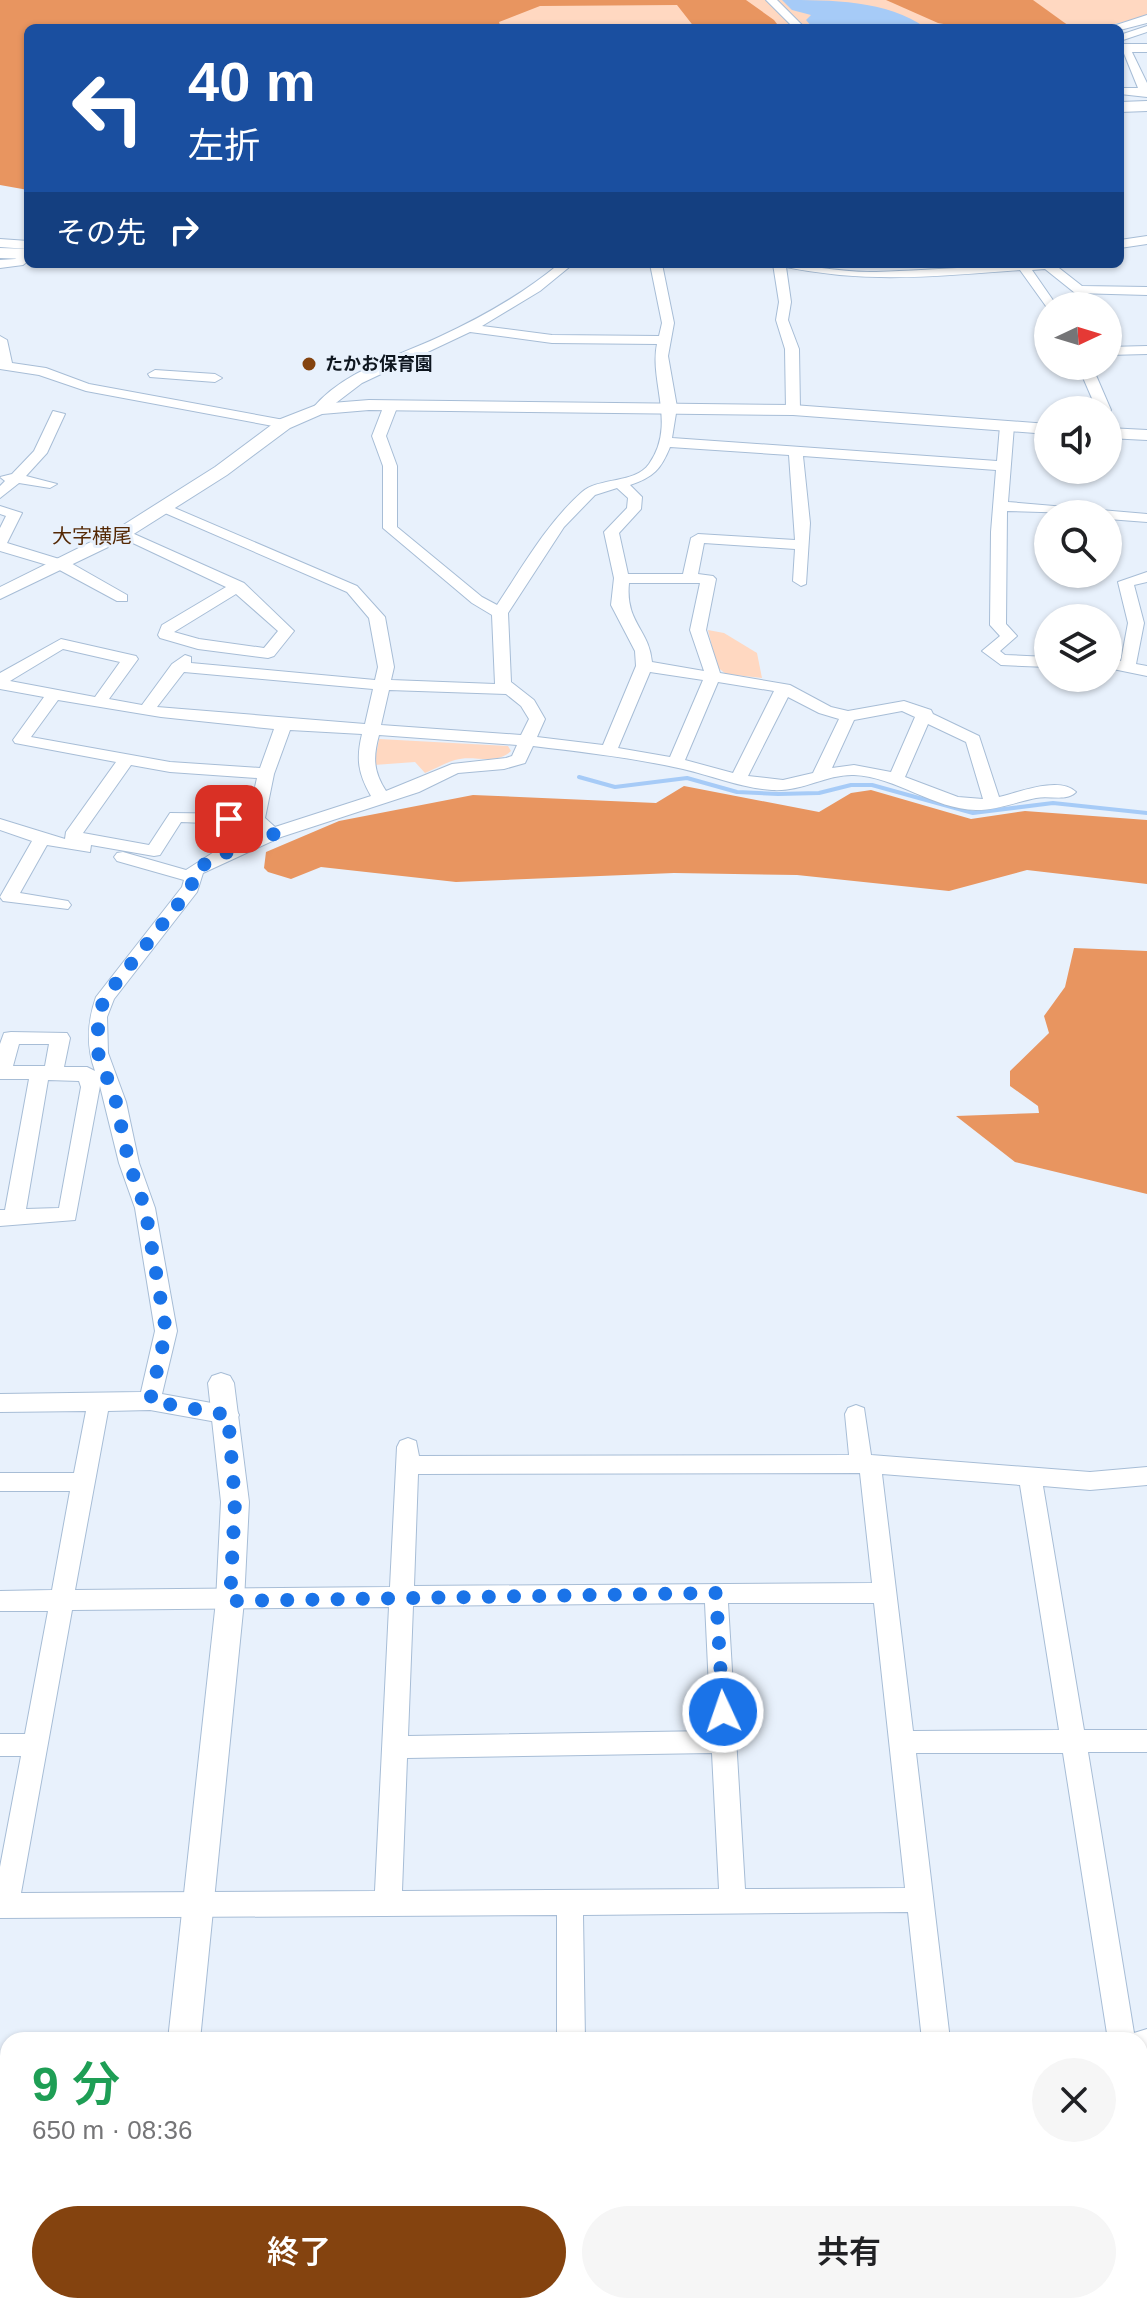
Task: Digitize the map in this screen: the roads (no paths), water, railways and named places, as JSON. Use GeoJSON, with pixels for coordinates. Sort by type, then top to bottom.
{"type":"FeatureCollection","features":[{"type":"Feature","properties":{"kind":"main road"},"geometry":{"type":"LineString","coordinates":[[1124,105],[1147,95]]}},
{"type":"Feature","properties":{"kind":"main road"},"geometry":{"type":"LineString","coordinates":[[0,253],[24,254]]}},
{"type":"Feature","properties":{"kind":"street"},"geometry":{"type":"LineString","coordinates":[[771,0],[796,24]]}},
{"type":"Feature","properties":{"kind":"street"},"geometry":{"type":"LineString","coordinates":[[1124,25],[1147,19]]}},
{"type":"Feature","properties":{"kind":"street"},"geometry":{"type":"LineString","coordinates":[[1124,44],[1147,29]]}},
{"type":"Feature","properties":{"kind":"street"},"geometry":{"type":"LineString","coordinates":[[1124,45],[1147,48]]}},
{"type":"Feature","properties":{"kind":"street"},"geometry":{"type":"LineString","coordinates":[[1124,48],[1141,70],[1147,95],[1124,92]]}},
{"type":"Feature","properties":{"kind":"street"},"geometry":{"type":"LineString","coordinates":[[1124,243],[1147,240]]}},
{"type":"Feature","properties":{"kind":"street"},"geometry":{"type":"LineString","coordinates":[[0,243],[24,245]]}},
{"type":"Feature","properties":{"kind":"street"},"geometry":{"type":"LineString","coordinates":[[0,264],[19,262],[24,258]]}},
{"type":"Feature","properties":{"kind":"street"},"geometry":{"type":"LineString","coordinates":[[319,409],[333,394],[354,381],[468,328],[537,288],[562,268]]}},
{"type":"Feature","properties":{"kind":"street"},"geometry":{"type":"LineString","coordinates":[[150,1401],[166,1331],[145,1208],[129,1163],[116,1102],[98,1053],[98,1017],[115,982],[191,888],[195,870],[220,855],[274,834],[380,796],[413,788],[458,768],[507,764],[519,759],[537,719],[528,703],[503,684],[500,613],[559,524],[590,492],[643,476],[655,467],[665,442],[670,407],[662,376],[668,323],[657,268]]}},
{"type":"Feature","properties":{"kind":"street"},"geometry":{"type":"LineString","coordinates":[[780,268],[785,302],[782,320],[793,360],[793,410]]}},
{"type":"Feature","properties":{"kind":"street"},"geometry":{"type":"LineString","coordinates":[[808,268],[874,276],[949,274],[981,268]]}},
{"type":"Feature","properties":{"kind":"street"},"geometry":{"type":"LineString","coordinates":[[1024,268],[1041,292]]}},
{"type":"Feature","properties":{"kind":"street"},"geometry":{"type":"LineString","coordinates":[[1052,268],[1079,290],[1147,291]]}},
{"type":"Feature","properties":{"kind":"street"},"geometry":{"type":"LineString","coordinates":[[468,328],[552,339],[664,340]]}},
{"type":"Feature","properties":{"kind":"street"},"geometry":{"type":"LineString","coordinates":[[0,340],[3,365],[41,371],[86,387],[284,424]]}},
{"type":"Feature","properties":{"kind":"street"},"geometry":{"type":"LineString","coordinates":[[1122,351],[1147,350]]}},
{"type":"Feature","properties":{"kind":"street"},"geometry":{"type":"LineString","coordinates":[[155,374],[218,372],[198,406]]}},
{"type":"Feature","properties":{"kind":"street"},"geometry":{"type":"LineString","coordinates":[[391,405],[379,436],[390,466],[390,528],[477,600],[500,613]]}},
{"type":"Feature","properties":{"kind":"street"},"geometry":{"type":"LineString","coordinates":[[0,594],[62,566],[123,533],[221,471],[284,424],[319,409],[391,405],[793,410],[1034,428]]}},
{"type":"Feature","properties":{"kind":"street"},"geometry":{"type":"LineString","coordinates":[[0,494],[7,477],[40,453],[58,414]]}},
{"type":"Feature","properties":{"kind":"street"},"geometry":{"type":"LineString","coordinates":[[1007,426],[998,625],[1009,636],[990,651],[1001,660],[1034,661]]}},
{"type":"Feature","properties":{"kind":"street"},"geometry":{"type":"LineString","coordinates":[[1122,430],[1147,435]]}},
{"type":"Feature","properties":{"kind":"street"},"geometry":{"type":"LineString","coordinates":[[665,442],[1003,466]]}},
{"type":"Feature","properties":{"kind":"street"},"geometry":{"type":"LineString","coordinates":[[796,452],[801,581]]}},
{"type":"Feature","properties":{"kind":"street"},"geometry":{"type":"LineString","coordinates":[[7,477],[50,484]]}},
{"type":"Feature","properties":{"kind":"street"},"geometry":{"type":"LineString","coordinates":[[608,752],[644,666],[643,651],[619,605],[622,578],[611,532],[634,509],[635,497],[621,484]]}},
{"type":"Feature","properties":{"kind":"street"},"geometry":{"type":"LineString","coordinates":[[1001,506],[1034,509]]}},
{"type":"Feature","properties":{"kind":"street"},"geometry":{"type":"LineString","coordinates":[[163,507],[352,589],[377,617],[386,667],[365,758],[369,778],[380,796]]}},
{"type":"Feature","properties":{"kind":"street"},"geometry":{"type":"LineString","coordinates":[[0,510],[15,513],[0,544],[62,566],[122,598]]}},
{"type":"Feature","properties":{"kind":"street"},"geometry":{"type":"LineString","coordinates":[[1122,516],[1147,518]]}},
{"type":"Feature","properties":{"kind":"street"},"geometry":{"type":"LineString","coordinates":[[123,533],[239,586],[267,608],[286,631],[268,653],[198,644],[166,635],[167,628],[239,586]]}},
{"type":"Feature","properties":{"kind":"street"},"geometry":{"type":"LineString","coordinates":[[690,578],[698,538],[802,545]]}},
{"type":"Feature","properties":{"kind":"street"},"geometry":{"type":"LineString","coordinates":[[1128,665],[1136,623],[1126,582],[1147,577]]}},
{"type":"Feature","properties":{"kind":"street"},"geometry":{"type":"LineString","coordinates":[[622,578],[708,579],[698,630],[713,675],[676,762]]}},
{"type":"Feature","properties":{"kind":"street"},"geometry":{"type":"LineString","coordinates":[[0,682],[61,644],[130,659],[99,702]]}},
{"type":"Feature","properties":{"kind":"street"},"geometry":{"type":"LineString","coordinates":[[146,710],[198,644]]}},
{"type":"Feature","properties":{"kind":"street"},"geometry":{"type":"LineString","coordinates":[[1122,664],[1147,671]]}},
{"type":"Feature","properties":{"kind":"street"},"geometry":{"type":"LineString","coordinates":[[644,666],[784,688],[803,695],[825,710],[848,716],[904,706],[925,713],[973,739],[993,804]]}},
{"type":"Feature","properties":{"kind":"street"},"geometry":{"type":"LineString","coordinates":[[178,667],[381,685],[511,689]]}},
{"type":"Feature","properties":{"kind":"street"},"geometry":{"type":"LineString","coordinates":[[0,682],[146,710],[372,732],[528,741],[676,762],[738,780],[776,785],[818,779],[837,771],[897,777],[944,801],[970,806],[993,804],[1039,792],[1068,792]]}},
{"type":"Feature","properties":{"kind":"street"},"geometry":{"type":"LineString","coordinates":[[738,780],[784,688]]}},
{"type":"Feature","properties":{"kind":"street"},"geometry":{"type":"LineString","coordinates":[[54,694],[21,740],[126,760],[266,774]]}},
{"type":"Feature","properties":{"kind":"street"},"geometry":{"type":"LineString","coordinates":[[897,777],[925,713]]}},
{"type":"Feature","properties":{"kind":"street"},"geometry":{"type":"LineString","coordinates":[[818,779],[848,716]]}},
{"type":"Feature","properties":{"kind":"street"},"geometry":{"type":"LineString","coordinates":[[256,820],[266,774],[284,724]]}},
{"type":"Feature","properties":{"kind":"street"},"geometry":{"type":"LineString","coordinates":[[126,760],[72,836],[154,851],[176,817],[256,820],[274,834]]}},
{"type":"Feature","properties":{"kind":"street"},"geometry":{"type":"LineString","coordinates":[[0,824],[42,839],[139,860],[192,877]]}},
{"type":"Feature","properties":{"kind":"street"},"geometry":{"type":"LineString","coordinates":[[42,839],[9,897],[62,905]]}},
{"type":"Feature","properties":{"kind":"street"},"geometry":{"type":"LineString","coordinates":[[46,1073],[1,1072],[11,1038],[60,1038],[46,1073],[7,1217],[68,1215],[91,1087],[87,1074],[46,1073]]}},
{"type":"Feature","properties":{"kind":"street"},"geometry":{"type":"LineString","coordinates":[[185,2032],[230,1601],[235,1502],[228,1415],[221,1383]]}},
{"type":"Feature","properties":{"kind":"street"},"geometry":{"type":"LineString","coordinates":[[0,1403],[150,1401],[228,1415]]}},
{"type":"Feature","properties":{"kind":"street"},"geometry":{"type":"LineString","coordinates":[[99,1402],[3,1906],[920,1900]]}},
{"type":"Feature","properties":{"kind":"street"},"geometry":{"type":"LineString","coordinates":[[856,1414],[884,1593],[935,2032]]}},
{"type":"Feature","properties":{"kind":"street"},"geometry":{"type":"LineString","coordinates":[[388,1904],[399,1596],[408,1456],[865,1464],[1090,1481],[1147,1476]]}},
{"type":"Feature","properties":{"kind":"street"},"geometry":{"type":"LineString","coordinates":[[1030,1476],[1121,2032]]}},
{"type":"Feature","properties":{"kind":"street"},"geometry":{"type":"LineString","coordinates":[[0,1482],[83,1482]]}},
{"type":"Feature","properties":{"kind":"street"},"geometry":{"type":"LineString","coordinates":[[716,1593],[733,1901]]}},
{"type":"Feature","properties":{"kind":"street"},"geometry":{"type":"LineString","coordinates":[[0,1601],[884,1593]]}},
{"type":"Feature","properties":{"kind":"street"},"geometry":{"type":"LineString","coordinates":[[902,1742],[1147,1741]]}},
{"type":"Feature","properties":{"kind":"street"},"geometry":{"type":"LineString","coordinates":[[394,1747],[725,1742]]}},
{"type":"Feature","properties":{"kind":"street"},"geometry":{"type":"LineString","coordinates":[[0,1745],[36,1745]]}},
{"type":"Feature","properties":{"kind":"street"},"geometry":{"type":"LineString","coordinates":[[570,1902],[571,2032]]}},
{"type":"Feature","properties":{"kind":"water"},"geometry":{"type":"Polygon","coordinates":[[[782,0],[839,1],[876,7],[919,24],[810,24],[806,20],[811,15],[792,10],[782,0]]]}},
{"type":"Feature","properties":{"kind":"waterway"},"geometry":{"type":"LineString","coordinates":[[579,777],[615,787],[687,778],[737,792],[778,794],[819,793],[851,785],[872,785],[973,813],[1053,803],[1147,813]]}},
{"type":"Feature","properties":{"kind":"place","name":"たかお保育園"},"geometry":{"type":"Point","coordinates":[309,364]}},
{"type":"Feature","properties":{"kind":"district","name":"大字横尾"},"geometry":{"type":"Point","coordinates":[92,536]}}]}
